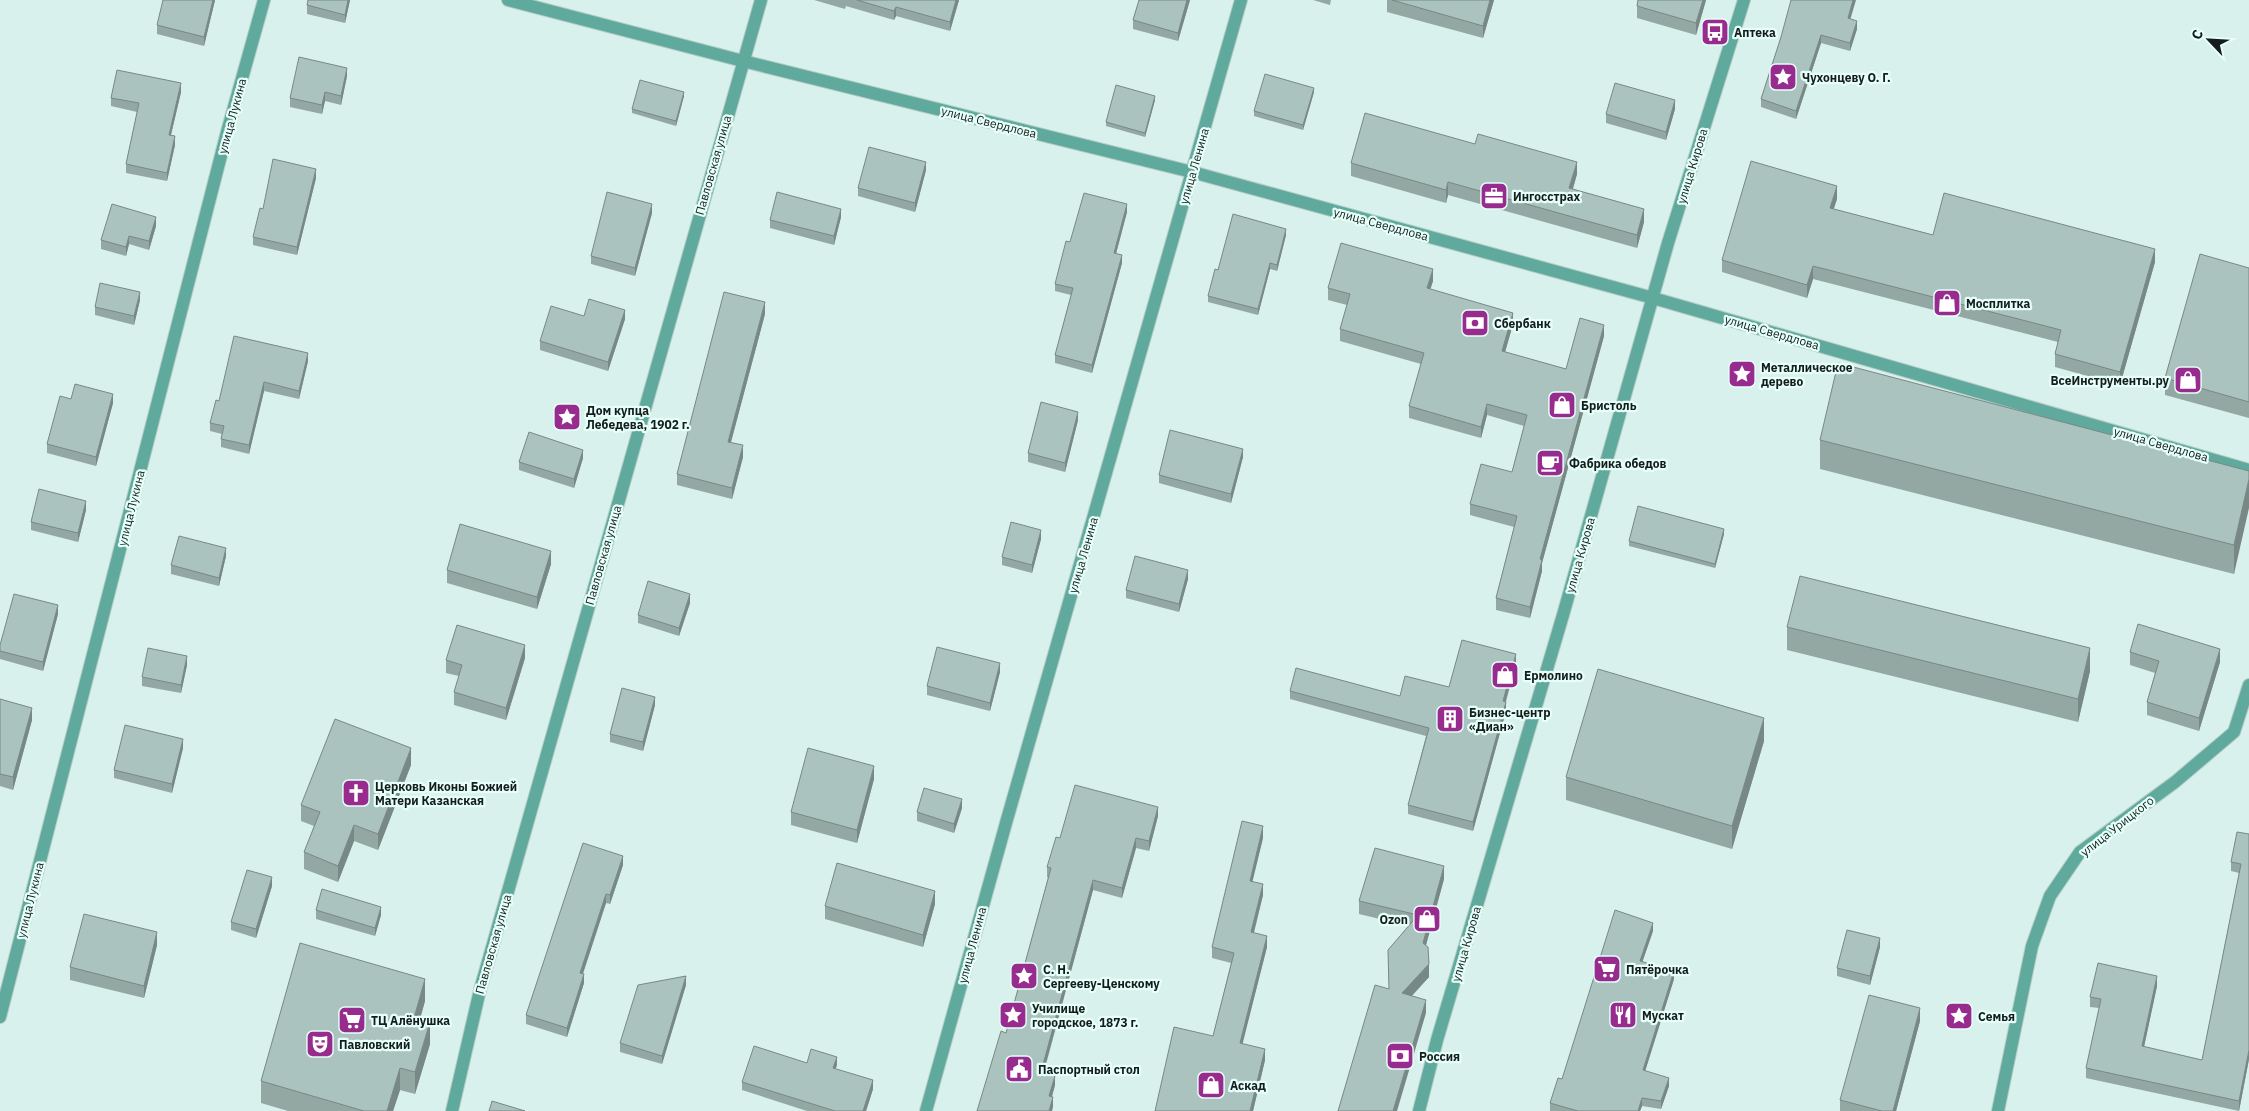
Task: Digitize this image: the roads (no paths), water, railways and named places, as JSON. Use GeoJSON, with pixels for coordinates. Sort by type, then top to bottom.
{"type":"FeatureCollection","features":[{"type":"Feature","properties":{"kind":"street","name":"улица Лукина"},"geometry":{"type":"LineString","coordinates":[[0,1017],[227,132],[264,0]]}},
{"type":"Feature","properties":{"kind":"street","name":"улица Свердлова"},"geometry":{"type":"LineString","coordinates":[[508,0],[743,61],[1192,172],[1653,298],[2249,470]]}},
{"type":"Feature","properties":{"kind":"street","name":"Павловская улица"},"geometry":{"type":"LineString","coordinates":[[452,1111],[480,990],[761,0]]}},
{"type":"Feature","properties":{"kind":"street","name":"улица Ленина"},"geometry":{"type":"LineString","coordinates":[[926,1111],[1006,823],[1241,0]]}},
{"type":"Feature","properties":{"kind":"street","name":"улица Кирова"},"geometry":{"type":"LineString","coordinates":[[1419,1111],[1437,1040],[1668,243],[1744,0]]}},
{"type":"Feature","properties":{"kind":"street","name":"улица Урицкого"},"geometry":{"type":"LineString","coordinates":[[1998,1111],[2032,946],[2050,896],[2080,852],[2175,782],[2234,732],[2249,685]]}},
{"type":"Feature","properties":{"kind":"place","name":"Аптека"},"geometry":{"type":"Point","coordinates":[1715,32]}},
{"type":"Feature","properties":{"kind":"place","name":"Чухонцеву О. Г."},"geometry":{"type":"Point","coordinates":[1783,77]}},
{"type":"Feature","properties":{"kind":"place","name":"Ингосстрах"},"geometry":{"type":"Point","coordinates":[1494,196]}},
{"type":"Feature","properties":{"kind":"place","name":"Мосплитка"},"geometry":{"type":"Point","coordinates":[1947,303]}},
{"type":"Feature","properties":{"kind":"place","name":"Сбербанк"},"geometry":{"type":"Point","coordinates":[1475,323]}},
{"type":"Feature","properties":{"kind":"place","name":"Металлическое дерево"},"geometry":{"type":"Point","coordinates":[1742,374]}},
{"type":"Feature","properties":{"kind":"place","name":"ВсеИнструменты.ру"},"geometry":{"type":"Point","coordinates":[2188,380]}},
{"type":"Feature","properties":{"kind":"place","name":"Бристоль"},"geometry":{"type":"Point","coordinates":[1562,405]}},
{"type":"Feature","properties":{"kind":"place","name":"Дом купца Лебедева, 1902 г."},"geometry":{"type":"Point","coordinates":[567,417]}},
{"type":"Feature","properties":{"kind":"place","name":"Фабрика обедов"},"geometry":{"type":"Point","coordinates":[1550,463]}},
{"type":"Feature","properties":{"kind":"place","name":"Ермолино"},"geometry":{"type":"Point","coordinates":[1505,675]}},
{"type":"Feature","properties":{"kind":"place","name":"Бизнес-центр «Диан»"},"geometry":{"type":"Point","coordinates":[1450,719]}},
{"type":"Feature","properties":{"kind":"place","name":"Церковь Иконы Божией Матери Казанская"},"geometry":{"type":"Point","coordinates":[356,793]}},
{"type":"Feature","properties":{"kind":"place","name":"Ozon"},"geometry":{"type":"Point","coordinates":[1427,919]}},
{"type":"Feature","properties":{"kind":"place","name":"Пятёрочка"},"geometry":{"type":"Point","coordinates":[1607,969]}},
{"type":"Feature","properties":{"kind":"place","name":"С. Н. Сергееву-Ценскому"},"geometry":{"type":"Point","coordinates":[1024,976]}},
{"type":"Feature","properties":{"kind":"place","name":"Училище городское, 1873 г."},"geometry":{"type":"Point","coordinates":[1013,1015]}},
{"type":"Feature","properties":{"kind":"place","name":"Мускат"},"geometry":{"type":"Point","coordinates":[1623,1015]}},
{"type":"Feature","properties":{"kind":"place","name":"Семья"},"geometry":{"type":"Point","coordinates":[1959,1016]}},
{"type":"Feature","properties":{"kind":"place","name":"ТЦ Алёнушка"},"geometry":{"type":"Point","coordinates":[352,1020]}},
{"type":"Feature","properties":{"kind":"place","name":"Павловский"},"geometry":{"type":"Point","coordinates":[320,1044]}},
{"type":"Feature","properties":{"kind":"place","name":"Россия"},"geometry":{"type":"Point","coordinates":[1400,1056]}},
{"type":"Feature","properties":{"kind":"place","name":"Паспортный стол"},"geometry":{"type":"Point","coordinates":[1019,1069]}},
{"type":"Feature","properties":{"kind":"place","name":"Аскад"},"geometry":{"type":"Point","coordinates":[1211,1085]}}]}
